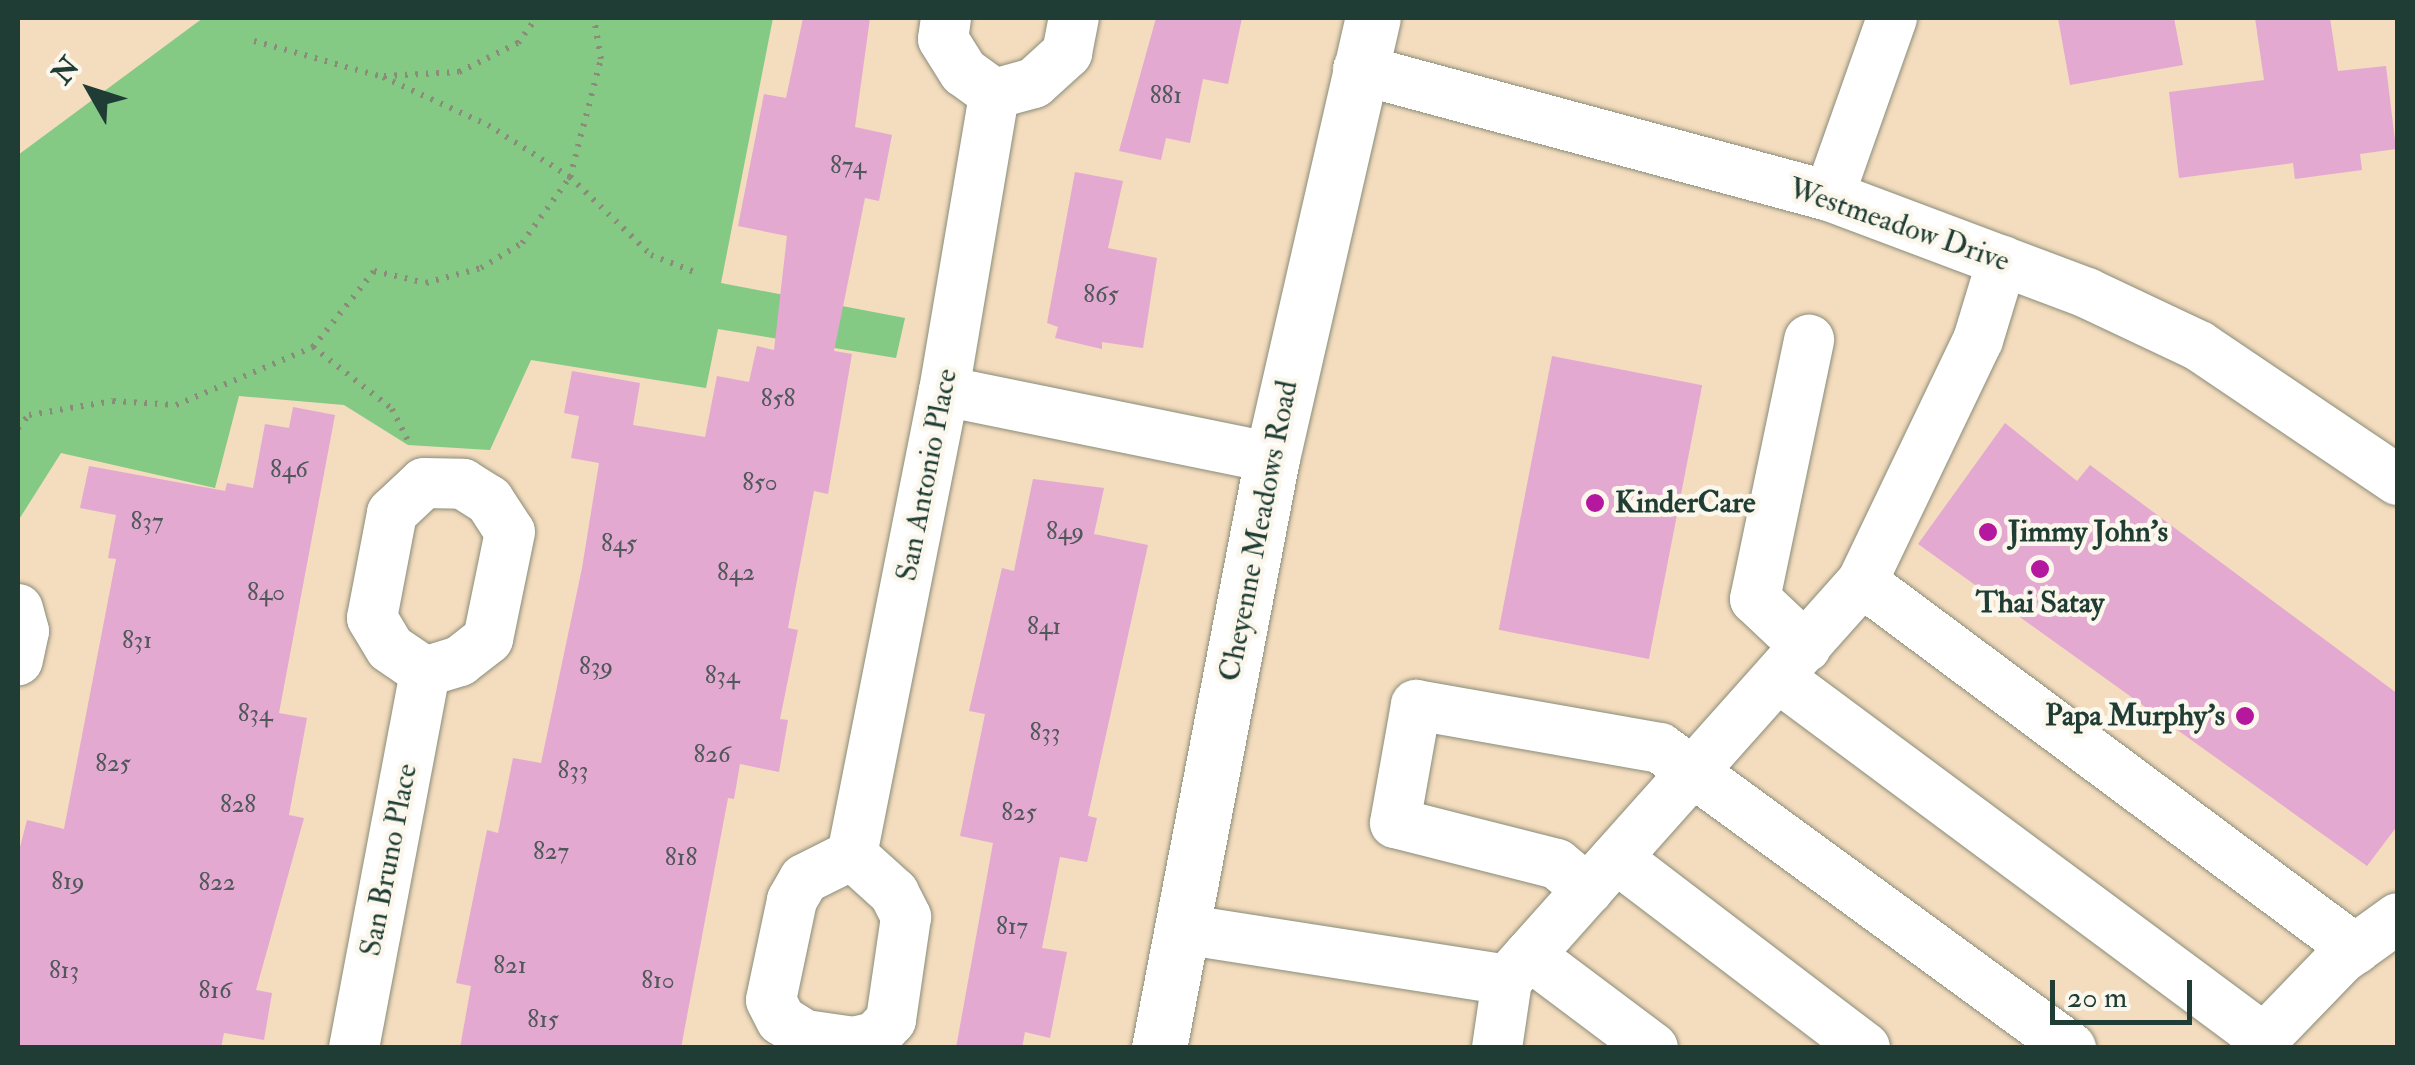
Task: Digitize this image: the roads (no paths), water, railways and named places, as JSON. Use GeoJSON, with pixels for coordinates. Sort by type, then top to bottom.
{"type":"FeatureCollection","features":[{"type":"Feature","properties":{"kind":"main road","name":"Cheyenne Meadows Road"},"geometry":{"type":"LineString","coordinates":[[1160,1048],[1272,458],[1358,69],[1373,18]]}},
{"type":"Feature","properties":{"kind":"street"},"geometry":{"type":"LineString","coordinates":[[946,18],[943,40],[964,72],[994,94],[1034,84],[1066,53],[1074,18]]}},
{"type":"Feature","properties":{"kind":"street"},"geometry":{"type":"LineString","coordinates":[[1829,196],[1892,18]]}},
{"type":"Feature","properties":{"kind":"street","name":"Westmeadow Drive"},"geometry":{"type":"LineString","coordinates":[[1358,69],[1829,196],[2002,261],[2200,346],[2398,480]]}},
{"type":"Feature","properties":{"kind":"street","name":"San Antonio Place"},"geometry":{"type":"LineString","coordinates":[[852,855],[944,391],[994,94]]}},
{"type":"Feature","properties":{"kind":"street"},"geometry":{"type":"LineString","coordinates":[[1497,1048],[1518,968],[1862,582],[1978,340],[2002,261]]}},
{"type":"Feature","properties":{"kind":"street"},"geometry":{"type":"LineString","coordinates":[[1809,340],[1755,599],[1793,662],[2259,1042],[2355,949],[2398,918]]}},
{"type":"Feature","properties":{"kind":"street"},"geometry":{"type":"LineString","coordinates":[[944,391],[1272,458]]}},
{"type":"Feature","properties":{"kind":"street"},"geometry":{"type":"LineString","coordinates":[[424,483],[463,484],[490,500],[510,532],[488,638],[460,660],[425,672],[390,648],[372,618],[392,514],[424,483]]}},
{"type":"Feature","properties":{"kind":"street"},"geometry":{"type":"LineString","coordinates":[[1862,582],[2355,949]]}},
{"type":"Feature","properties":{"kind":"street"},"geometry":{"type":"LineString","coordinates":[[18,609],[24,632],[18,660]]}},
{"type":"Feature","properties":{"kind":"street","name":"San Bruno Place"},"geometry":{"type":"LineString","coordinates":[[354,1048],[425,672]]}},
{"type":"Feature","properties":{"kind":"street"},"geometry":{"type":"LineString","coordinates":[[1865,1048],[1602,874],[1395,822],[1416,705],[1660,748],[2071,1048]]}},
{"type":"Feature","properties":{"kind":"street"},"geometry":{"type":"LineString","coordinates":[[1182,930],[1518,968],[1653,1048]]}},
{"type":"Feature","properties":{"kind":"place","name":"KinderCare"},"geometry":{"type":"Point","coordinates":[1595,503]}},
{"type":"Feature","properties":{"kind":"place","name":"Jimmy John's"},"geometry":{"type":"Point","coordinates":[1988,532]}},
{"type":"Feature","properties":{"kind":"place","name":"Thai Satay"},"geometry":{"type":"Point","coordinates":[2040,569]}},
{"type":"Feature","properties":{"kind":"place","name":"Papa Murphy's"},"geometry":{"type":"Point","coordinates":[2245,716]}}]}
